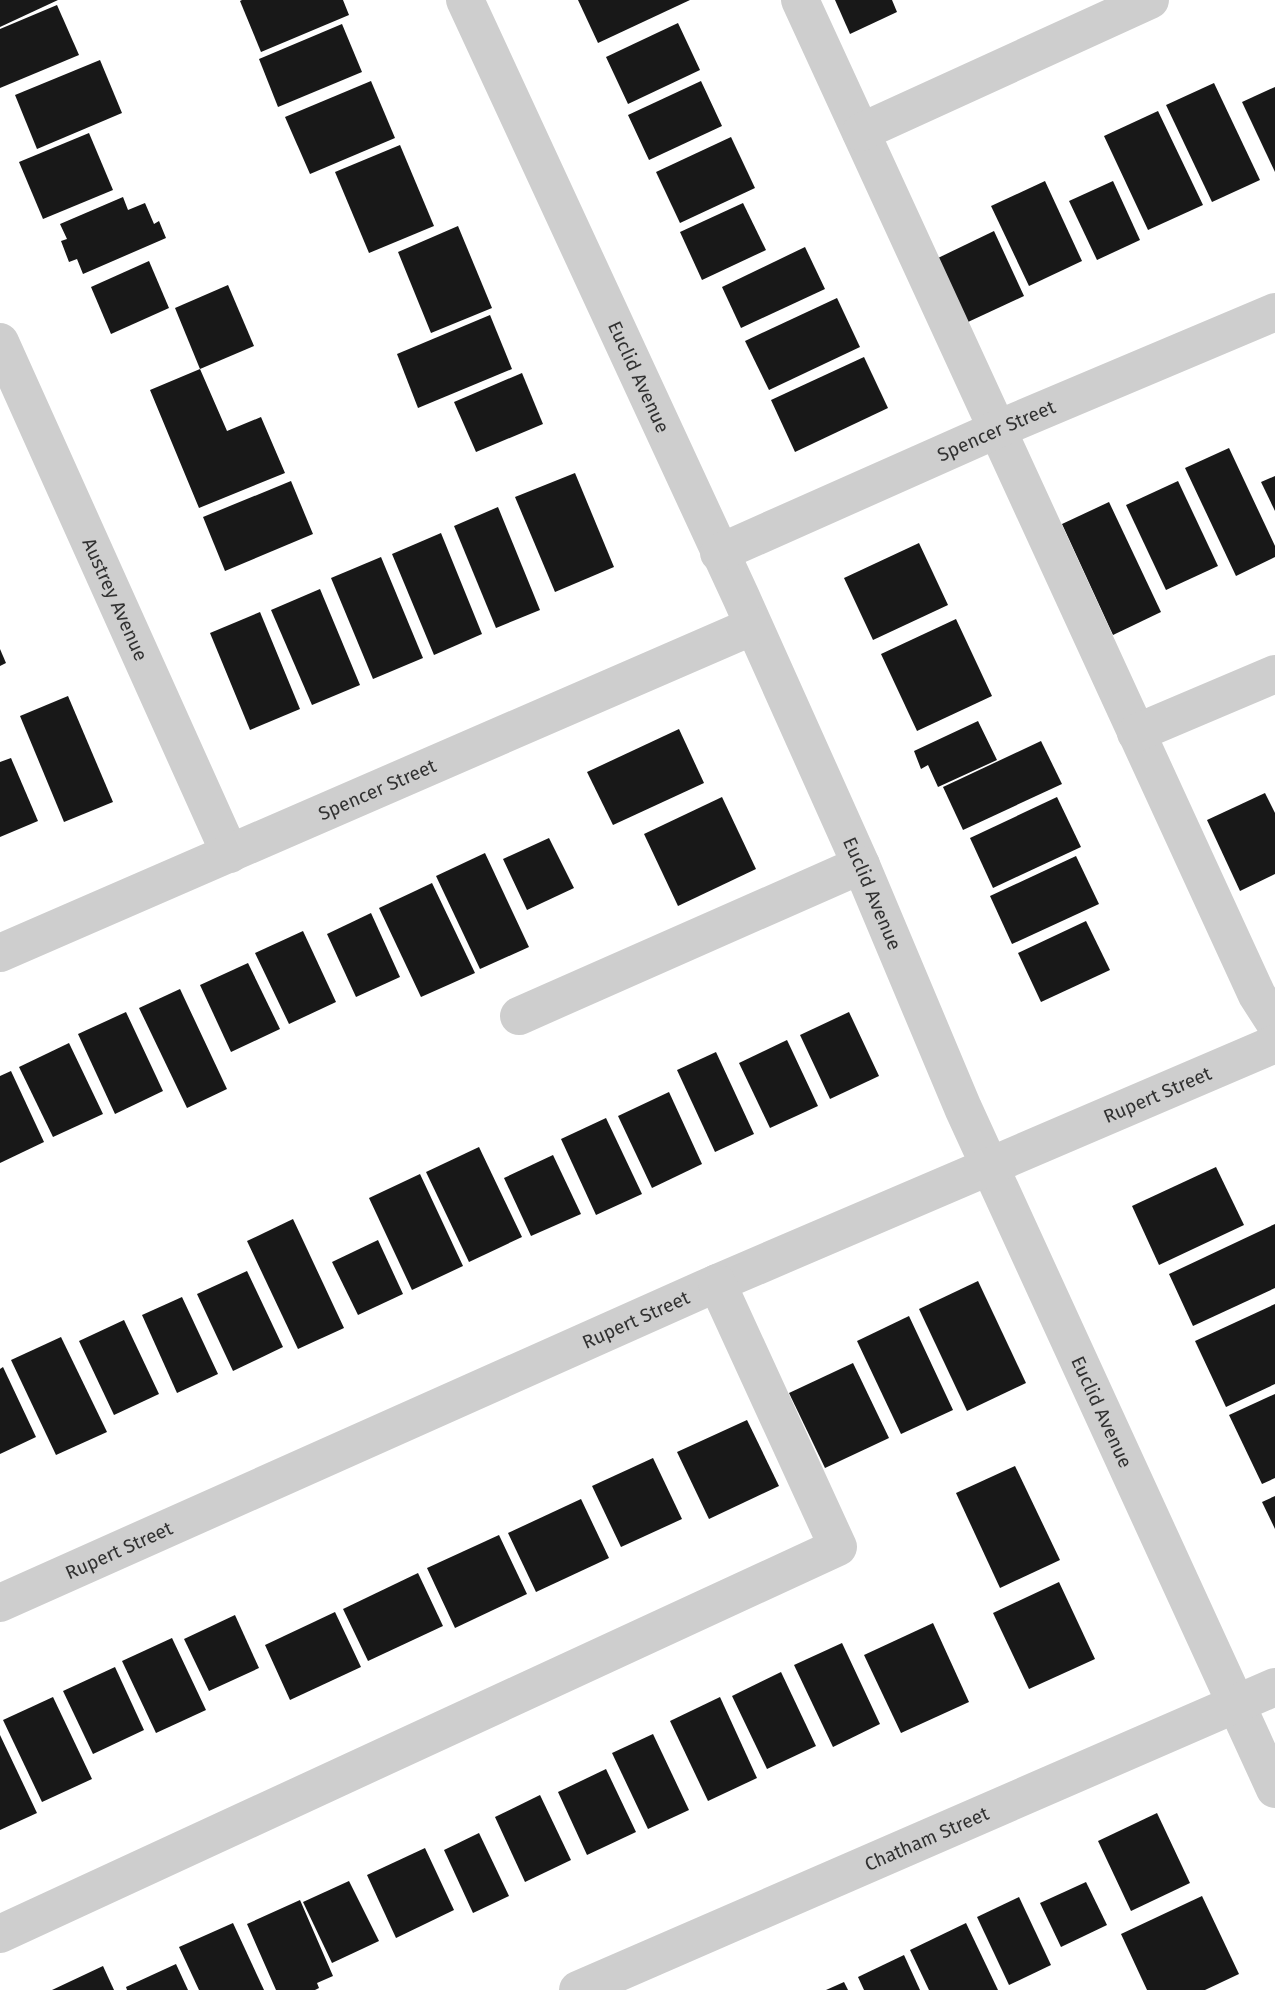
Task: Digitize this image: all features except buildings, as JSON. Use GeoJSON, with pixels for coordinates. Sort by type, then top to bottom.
{"type":"FeatureCollection","features":[{"type":"Feature","properties":{"kind":"street","name":"Euclid Avenue"},"geometry":{"type":"LineString","coordinates":[[465,0],[753,626],[861,865],[990,1166],[1275,1789]]}},
{"type":"Feature","properties":{"kind":"street"},"geometry":{"type":"LineString","coordinates":[[800,0],[1257,995],[1275,1023]]}},
{"type":"Feature","properties":{"kind":"street"},"geometry":{"type":"LineString","coordinates":[[861,132],[1150,0]]}},
{"type":"Feature","properties":{"kind":"street","name":"Spencer Street"},"geometry":{"type":"LineString","coordinates":[[719,553],[998,429],[1275,312]]}},
{"type":"Feature","properties":{"kind":"street","name":"Austrey Avenue"},"geometry":{"type":"LineString","coordinates":[[0,342],[230,854]]}},
{"type":"Feature","properties":{"kind":"street","name":"Spencer Street"},"geometry":{"type":"LineString","coordinates":[[0,953],[753,626]]}},
{"type":"Feature","properties":{"kind":"street"},"geometry":{"type":"LineString","coordinates":[[1136,733],[1275,674]]}},
{"type":"Feature","properties":{"kind":"street"},"geometry":{"type":"LineString","coordinates":[[519,1016],[861,865]]}},
{"type":"Feature","properties":{"kind":"street","name":"Rupert Street"},"geometry":{"type":"LineString","coordinates":[[0,1604],[718,1283],[1275,1044]]}},
{"type":"Feature","properties":{"kind":"street"},"geometry":{"type":"LineString","coordinates":[[0,1934],[838,1547],[718,1283]]}},
{"type":"Feature","properties":{"kind":"street","name":"Chatham Street"},"geometry":{"type":"LineString","coordinates":[[578,1990],[1275,1687]]}}]}
